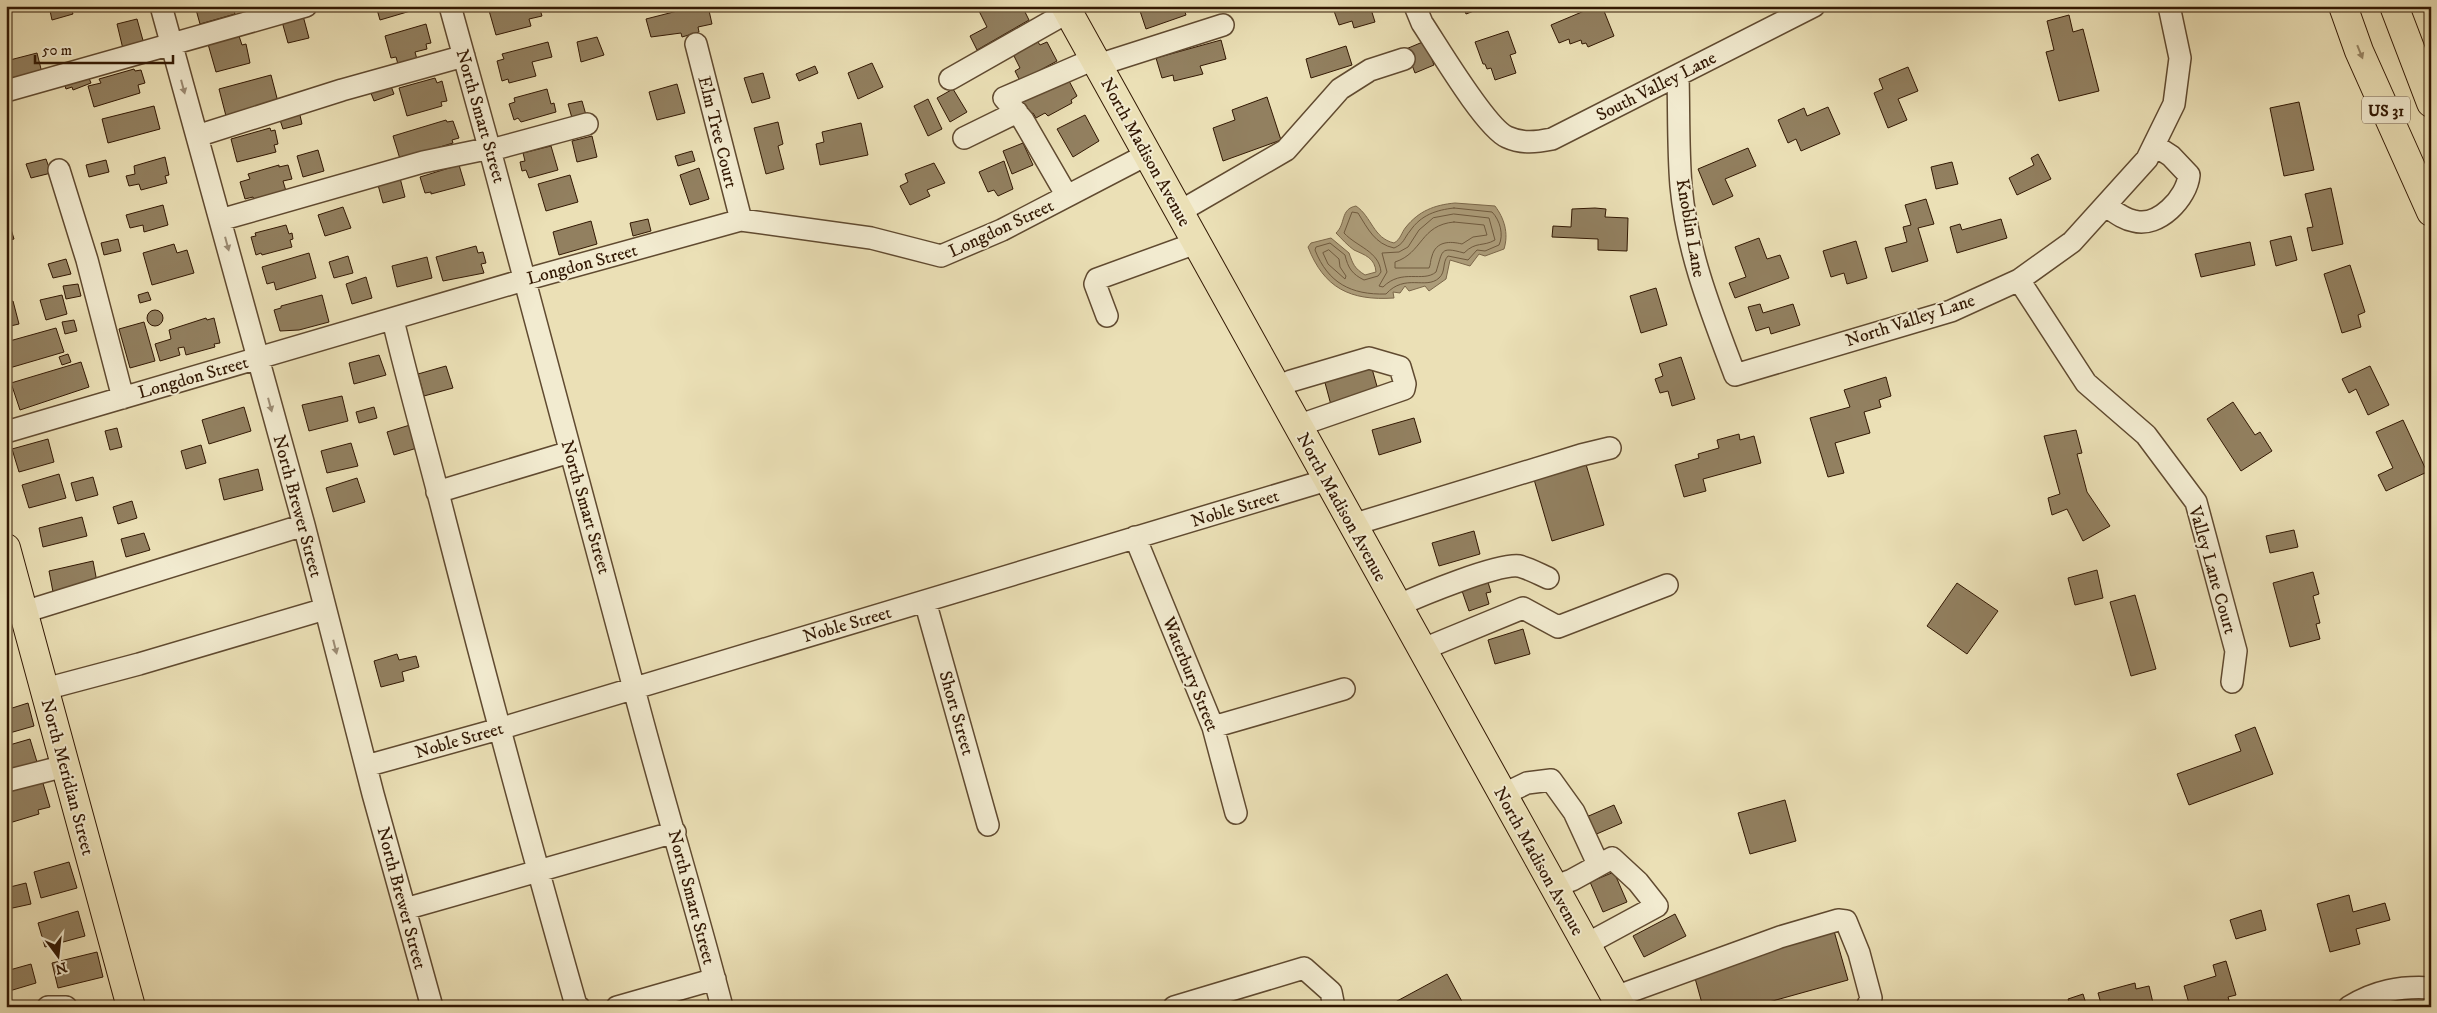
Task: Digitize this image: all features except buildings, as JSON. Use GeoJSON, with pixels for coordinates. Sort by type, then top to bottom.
{"type":"FeatureCollection","features":[{"type":"Feature","properties":{"kind":"main road","name":"US 31"},"geometry":{"type":"LineString","coordinates":[[2344,6],[2359,51],[2428,201]]}},
{"type":"Feature","properties":{"kind":"main road","name":"US 31"},"geometry":{"type":"LineString","coordinates":[[2394,6],[2431,103]]}},
{"type":"Feature","properties":{"kind":"main road","name":"North Madison Avenue"},"geometry":{"type":"LineString","coordinates":[[1066,9],[1618,1002]]}},
{"type":"Feature","properties":{"kind":"main road","name":"North Meridian Street"},"geometry":{"type":"LineString","coordinates":[[6,548],[131,1007]]}},
{"type":"Feature","properties":{"kind":"street","name":"North Brewer Street"},"geometry":{"type":"LineString","coordinates":[[161,6],[304,525],[366,766],[432,1007]]}},
{"type":"Feature","properties":{"kind":"street"},"geometry":{"type":"LineString","coordinates":[[6,91],[172,46],[306,6]]}},
{"type":"Feature","properties":{"kind":"street","name":"North Smart Street"},"geometry":{"type":"LineString","coordinates":[[450,6],[491,149],[570,452],[596,538],[634,687],[722,1007]]}},
{"type":"Feature","properties":{"kind":"street","name":"South Valley Lane"},"geometry":{"type":"LineString","coordinates":[[1415,6],[1422,23],[1495,130],[1517,141],[1534,142],[1552,139],[1814,6]]}},
{"type":"Feature","properties":{"kind":"street","name":"North Valley Lane"},"geometry":{"type":"LineString","coordinates":[[1735,375],[1951,311],[2019,280],[2072,242],[2147,159],[2174,104],[2180,58],[2169,6]]}},
{"type":"Feature","properties":{"kind":"street"},"geometry":{"type":"LineString","coordinates":[[950,80],[1066,9]]}},
{"type":"Feature","properties":{"kind":"street"},"geometry":{"type":"LineString","coordinates":[[1067,196],[1042,150],[1017,112],[1004,98],[1096,62],[1223,25]]}},
{"type":"Feature","properties":{"kind":"street","name":"Elm Tree Court"},"geometry":{"type":"LineString","coordinates":[[696,44],[741,220]]}},
{"type":"Feature","properties":{"kind":"street"},"geometry":{"type":"LineString","coordinates":[[197,136],[325,96],[464,56]]}},
{"type":"Feature","properties":{"kind":"street"},"geometry":{"type":"LineString","coordinates":[[1179,212],[1286,150],[1340,89],[1370,70],[1404,59]]}},
{"type":"Feature","properties":{"kind":"street","name":"Knoblin Lane"},"geometry":{"type":"LineString","coordinates":[[1678,76],[1681,187],[1693,251],[1701,285],[1735,375]]}},
{"type":"Feature","properties":{"kind":"street"},"geometry":{"type":"LineString","coordinates":[[964,138],[1017,112]]}},
{"type":"Feature","properties":{"kind":"street"},"geometry":{"type":"LineString","coordinates":[[220,220],[423,162],[491,149],[588,124]]}},
{"type":"Feature","properties":{"kind":"street"},"geometry":{"type":"LineString","coordinates":[[2106,206],[2122,217],[2135,222],[2150,222],[2164,213],[2183,195],[2188,186],[2189,175],[2171,156],[2154,146]]}},
{"type":"Feature","properties":{"kind":"street","name":"Longdon Street"},"geometry":{"type":"LineString","coordinates":[[6,432],[524,280],[741,220],[871,238],[941,256],[1002,230],[1148,154]]}},
{"type":"Feature","properties":{"kind":"street"},"geometry":{"type":"LineString","coordinates":[[59,170],[88,260],[123,398]]}},
{"type":"Feature","properties":{"kind":"street"},"geometry":{"type":"LineString","coordinates":[[1107,316],[1096,284],[1097,279],[1196,243]]}},
{"type":"Feature","properties":{"kind":"street","name":"Valley Lane Court"},"geometry":{"type":"LineString","coordinates":[[2019,280],[2086,383],[2146,435],[2196,502],[2236,651],[2232,682]]}},
{"type":"Feature","properties":{"kind":"street"},"geometry":{"type":"LineString","coordinates":[[393,320],[412,404],[499,729],[576,1005],[579,1007]]}},
{"type":"Feature","properties":{"kind":"street"},"geometry":{"type":"LineString","coordinates":[[1276,388],[1291,381],[1369,358],[1400,367],[1405,384],[1404,389],[1297,426]]}},
{"type":"Feature","properties":{"kind":"street"},"geometry":{"type":"LineString","coordinates":[[1352,525],[1610,448]]}},
{"type":"Feature","properties":{"kind":"street"},"geometry":{"type":"LineString","coordinates":[[437,492],[570,452]]}},
{"type":"Feature","properties":{"kind":"street","name":"Noble Street"},"geometry":{"type":"LineString","coordinates":[[366,766],[499,729],[1327,480]]}},
{"type":"Feature","properties":{"kind":"street"},"geometry":{"type":"LineString","coordinates":[[24,612],[304,525]]}},
{"type":"Feature","properties":{"kind":"street","name":"Waterbury Street"},"geometry":{"type":"LineString","coordinates":[[1135,537],[1213,727],[1236,814]]}},
{"type":"Feature","properties":{"kind":"street"},"geometry":{"type":"LineString","coordinates":[[1397,606],[1426,593],[1503,568],[1518,566],[1548,578]]}},
{"type":"Feature","properties":{"kind":"street"},"geometry":{"type":"LineString","coordinates":[[1421,650],[1523,608],[1558,627],[1667,585]]}},
{"type":"Feature","properties":{"kind":"street","name":"Short Street"},"geometry":{"type":"LineString","coordinates":[[926,601],[988,825]]}},
{"type":"Feature","properties":{"kind":"street"},"geometry":{"type":"LineString","coordinates":[[45,690],[326,608]]}},
{"type":"Feature","properties":{"kind":"street"},"geometry":{"type":"LineString","coordinates":[[1213,727],[1344,689]]}},
{"type":"Feature","properties":{"kind":"street"},"geometry":{"type":"LineString","coordinates":[[6,781],[65,766]]}},
{"type":"Feature","properties":{"kind":"street"},"geometry":{"type":"LineString","coordinates":[[1502,796],[1527,783],[1551,780],[1574,812],[1598,864]]}},
{"type":"Feature","properties":{"kind":"street"},"geometry":{"type":"LineString","coordinates":[[405,909],[675,832]]}},
{"type":"Feature","properties":{"kind":"street"},"geometry":{"type":"LineString","coordinates":[[1553,887],[1572,880],[1612,858],[1638,882],[1657,906],[1585,944]]}},
{"type":"Feature","properties":{"kind":"street"},"geometry":{"type":"LineString","coordinates":[[1618,1002],[1780,937],[1838,920],[1846,921],[1859,953],[1871,998],[1867,1007]]}},
{"type":"Feature","properties":{"kind":"street"},"geometry":{"type":"LineString","coordinates":[[1174,1007],[1304,968],[1331,992],[1334,1007]]}},
{"type":"Feature","properties":{"kind":"street"},"geometry":{"type":"LineString","coordinates":[[617,1007],[715,979]]}},
{"type":"Feature","properties":{"kind":"street"},"geometry":{"type":"LineString","coordinates":[[2349,1007],[2370,995],[2408,986],[2431,988]]}},
{"type":"Feature","properties":{"kind":"street"},"geometry":{"type":"LineString","coordinates":[[48,1007],[66,1007]]}},
{"type":"Feature","properties":{"kind":"water"},"geometry":{"type":"Polygon","coordinates":[[[1455,203],[1495,206],[1505,226],[1504,249],[1485,256],[1479,254],[1470,266],[1450,260],[1446,279],[1429,291],[1425,286],[1409,291],[1405,286],[1400,293],[1393,292],[1394,298],[1364,297],[1352,294],[1340,289],[1322,273],[1308,247],[1311,243],[1331,238],[1349,253],[1354,266],[1358,270],[1365,275],[1376,272],[1372,260],[1354,250],[1336,233],[1348,210],[1356,206],[1366,216],[1381,237],[1394,243],[1411,221],[1422,213],[1440,205],[1455,203]]]}}]}
